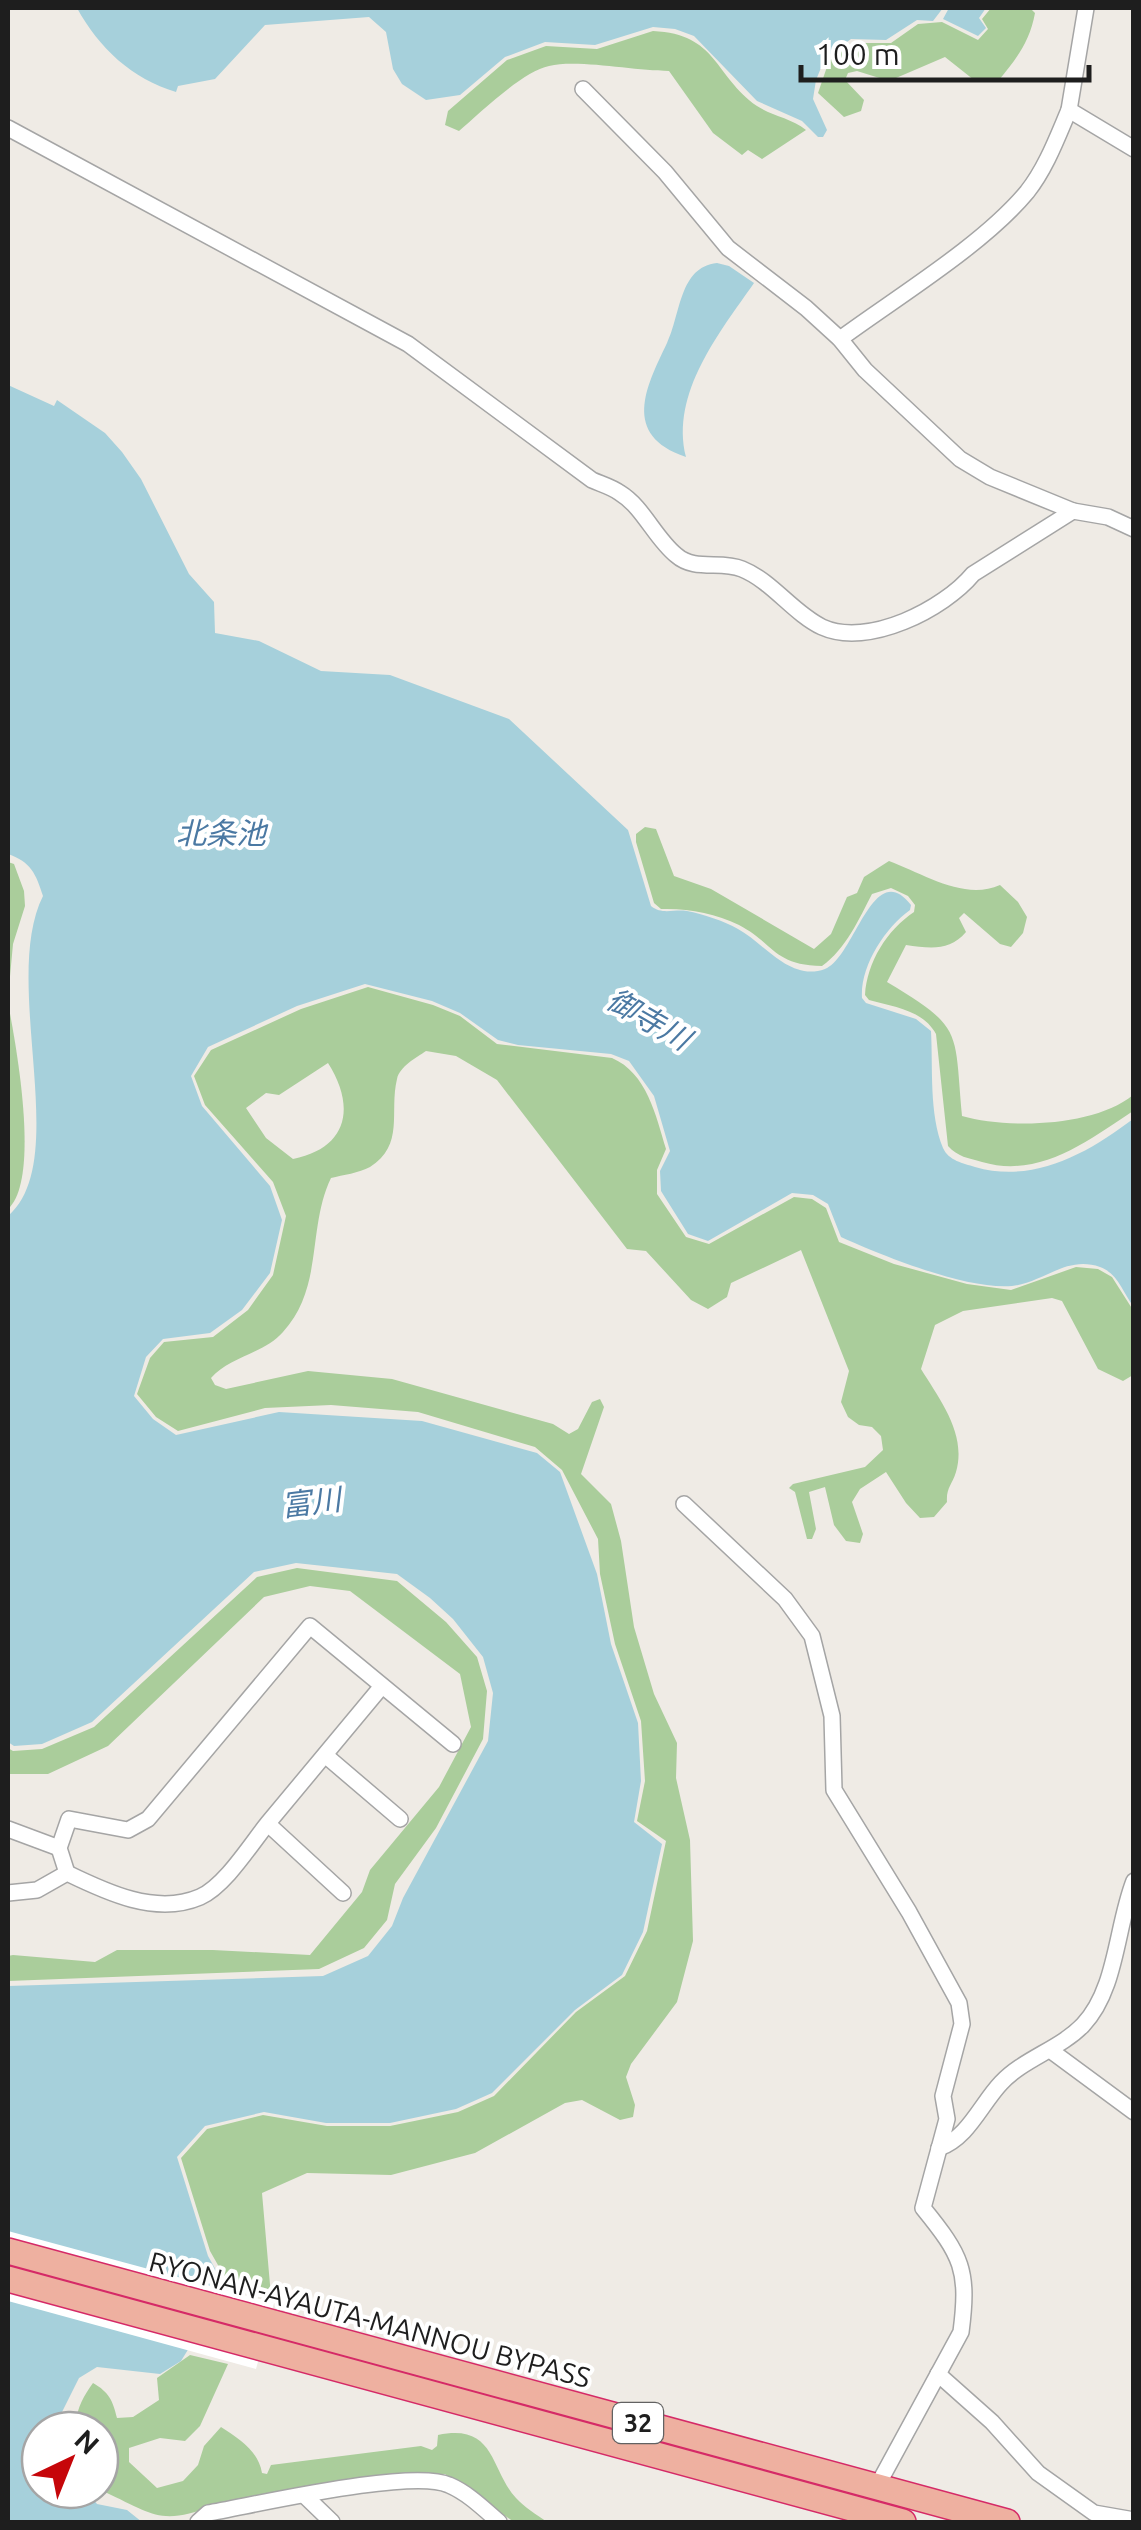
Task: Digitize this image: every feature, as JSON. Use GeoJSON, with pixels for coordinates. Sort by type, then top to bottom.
{"type":"FeatureCollection","features":[{"type":"Feature","properties":{"kind":"highway","name":"RYONAN-AYAUTA-MANNOU BYPASS"},"geometry":{"type":"LineString","coordinates":[[8,2251],[269,2322],[866,2507],[903,2522]]}},
{"type":"Feature","properties":{"kind":"highway","name":"RYONAN-AYAUTA-MANNOU BYPASS"},"geometry":{"type":"LineString","coordinates":[[8,2280],[866,2507],[1007,2522]]}},
{"type":"Feature","properties":{"kind":"street"},"geometry":{"type":"LineString","coordinates":[[840,339],[990,228],[1028,191],[1069,110],[1086,8]]}},
{"type":"Feature","properties":{"kind":"street"},"geometry":{"type":"LineString","coordinates":[[583,89],[665,172],[728,248],[806,308],[960,459],[990,477],[1073,511],[1108,517],[1134,530]]}},
{"type":"Feature","properties":{"kind":"street"},"geometry":{"type":"LineString","coordinates":[[1069,110],[1134,150]]}},
{"type":"Feature","properties":{"kind":"street"},"geometry":{"type":"LineString","coordinates":[[8,128],[408,344],[592,480],[623,494],[675,555],[690,564],[741,568],[824,628],[860,633],[894,626],[918,615],[964,585],[973,574],[1073,511]]}},
{"type":"Feature","properties":{"kind":"street"},"geometry":{"type":"LineString","coordinates":[[684,1504],[785,1598],[812,1636],[832,1716],[834,1790],[910,1912],[959,2003],[962,2024],[943,2096],[947,2119],[923,2208],[950,2241],[963,2268],[961,2332],[866,2507]]}},
{"type":"Feature","properties":{"kind":"street"},"geometry":{"type":"LineString","coordinates":[[382,1686],[231,1870],[202,1896],[170,1903],[141,1902],[107,1892],[67,1873],[58,1848],[69,1819],[128,1830],[148,1819],[310,1626],[452,1744]]}},
{"type":"Feature","properties":{"kind":"street"},"geometry":{"type":"LineString","coordinates":[[325,1755],[400,1819]]}},
{"type":"Feature","properties":{"kind":"street"},"geometry":{"type":"LineString","coordinates":[[268,1824],[344,1893]]}},
{"type":"Feature","properties":{"kind":"street"},"geometry":{"type":"LineString","coordinates":[[8,1829],[58,1848]]}},
{"type":"Feature","properties":{"kind":"street"},"geometry":{"type":"LineString","coordinates":[[8,1893],[37,1890],[67,1873]]}},
{"type":"Feature","properties":{"kind":"street"},"geometry":{"type":"LineString","coordinates":[[939,2148],[954,2143],[1004,2080],[1082,2026],[1098,2001],[1110,1970],[1122,1912],[1134,1881]]}},
{"type":"Feature","properties":{"kind":"street"},"geometry":{"type":"LineString","coordinates":[[1050,2050],[1134,2112]]}},
{"type":"Feature","properties":{"kind":"street"},"geometry":{"type":"LineString","coordinates":[[938,2374],[992,2422],[1038,2473],[1094,2513],[1134,2520]]}},
{"type":"Feature","properties":{"kind":"street"},"geometry":{"type":"LineString","coordinates":[[198,2522],[208,2513],[398,2480],[446,2483],[499,2522]]}},
{"type":"Feature","properties":{"kind":"street"},"geometry":{"type":"LineString","coordinates":[[305,2496],[332,2522]]}},
{"type":"Feature","properties":{"kind":"green space"},"geometry":{"type":"Polygon","coordinates":[[[991,8],[1030,8],[1035,13],[1022,49],[999,80],[974,80],[945,57],[889,81],[857,71],[848,73],[845,80],[864,100],[861,111],[844,117],[818,93],[829,61],[852,43],[891,43],[918,24],[942,22],[978,40],[988,29],[982,19],[991,8]]]}},
{"type":"Feature","properties":{"kind":"green space"},"geometry":{"type":"Polygon","coordinates":[[[653,31],[691,40],[757,106],[806,130],[762,159],[748,150],[742,155],[713,133],[669,71],[575,64],[539,69],[459,131],[445,125],[448,111],[507,60],[546,46],[597,49],[653,31]]]}},
{"type":"Feature","properties":{"kind":"green space"},"geometry":{"type":"Polygon","coordinates":[[[645,827],[656,829],[674,876],[711,889],[814,949],[831,934],[847,897],[857,893],[864,877],[889,861],[958,888],[1000,885],[1027,917],[1023,933],[1011,947],[1000,944],[964,913],[959,918],[966,932],[953,943],[938,947],[906,945],[887,982],[930,1010],[950,1034],[958,1065],[962,1116],[1003,1123],[1050,1122],[1096,1114],[1133,1095],[1133,1111],[1081,1144],[1044,1161],[1003,1166],[956,1153],[948,1146],[936,1034],[916,1015],[869,1000],[865,995],[880,948],[914,912],[915,905],[908,896],[891,888],[872,894],[851,933],[831,959],[822,966],[793,962],[730,921],[701,912],[661,909],[654,903],[636,842],[636,834],[645,827]]]}},
{"type":"Feature","properties":{"kind":"green space"},"geometry":{"type":"Polygon","coordinates":[[[8,862],[14,864],[25,906],[13,944],[8,998],[8,862]]]}},
{"type":"Feature","properties":{"kind":"green space"},"geometry":{"type":"Polygon","coordinates":[[[368,987],[460,1016],[497,1044],[612,1058],[624,1065],[642,1085],[654,1110],[666,1149],[657,1170],[657,1194],[686,1237],[709,1244],[794,1197],[812,1199],[826,1208],[839,1242],[894,1264],[967,1284],[1011,1290],[1076,1267],[1098,1269],[1112,1277],[1133,1310],[1133,1375],[1123,1381],[1098,1369],[1062,1301],[1052,1298],[963,1311],[935,1325],[921,1369],[950,1418],[958,1444],[956,1472],[947,1502],[934,1517],[920,1518],[886,1472],[860,1489],[852,1502],[863,1534],[860,1543],[846,1541],[834,1525],[825,1487],[809,1492],[816,1529],[812,1539],[807,1539],[795,1492],[789,1488],[865,1467],[883,1450],[881,1436],[872,1427],[859,1425],[848,1417],[841,1402],[849,1371],[801,1250],[731,1283],[727,1297],[708,1309],[691,1300],[646,1251],[627,1249],[497,1080],[456,1056],[426,1051],[405,1066],[397,1079],[394,1127],[388,1149],[370,1167],[331,1178],[319,1217],[310,1277],[296,1315],[275,1339],[211,1378],[215,1385],[226,1389],[308,1371],[392,1379],[553,1424],[569,1434],[578,1429],[592,1402],[600,1399],[604,1407],[581,1474],[611,1504],[621,1541],[634,1627],[654,1694],[677,1743],[676,1778],[690,1840],[693,1941],[677,2002],[631,2064],[626,2077],[635,2105],[633,2117],[620,2120],[582,2100],[565,2103],[475,2153],[391,2175],[307,2173],[262,2193],[271,2296],[231,2288],[210,2251],[181,2158],[207,2129],[263,2115],[327,2126],[390,2126],[458,2112],[494,2096],[576,2012],[625,1976],[647,1931],[666,1841],[637,1821],[645,1781],[641,1721],[615,1644],[600,1574],[598,1539],[562,1470],[535,1447],[418,1412],[331,1405],[265,1408],[178,1431],[156,1417],[137,1394],[150,1358],[164,1342],[213,1337],[248,1310],[273,1275],[286,1216],[273,1182],[205,1105],[194,1076],[211,1050],[301,1009],[368,987]],[[328,1063],[279,1095],[266,1093],[246,1108],[266,1138],[293,1159],[311,1154],[326,1146],[342,1123],[344,1110],[337,1079],[328,1063]]]}},
{"type":"Feature","properties":{"kind":"green space"},"geometry":{"type":"Polygon","coordinates":[[[8,1003],[25,1142],[18,1193],[8,1209],[8,1003]]]}},
{"type":"Feature","properties":{"kind":"green space"},"geometry":{"type":"Polygon","coordinates":[[[297,1568],[397,1581],[446,1622],[477,1657],[487,1691],[483,1739],[436,1828],[395,1884],[387,1920],[364,1948],[319,1969],[8,1981],[8,1956],[13,1955],[95,1962],[117,1950],[310,1955],[362,1892],[370,1870],[439,1787],[471,1727],[460,1674],[350,1591],[310,1586],[264,1597],[108,1746],[48,1774],[8,1774],[8,1748],[42,1749],[94,1727],[257,1577],[297,1568]]]}},
{"type":"Feature","properties":{"kind":"green space"},"geometry":{"type":"Polygon","coordinates":[[[190,2355],[228,2364],[200,2426],[185,2441],[160,2438],[129,2448],[129,2462],[157,2488],[183,2481],[198,2465],[204,2446],[221,2427],[247,2446],[262,2473],[267,2474],[271,2465],[421,2446],[432,2450],[437,2446],[438,2435],[457,2433],[481,2442],[516,2498],[547,2522],[514,2522],[445,2474],[397,2474],[215,2505],[182,2515],[147,2512],[120,2499],[120,2418],[133,2417],[159,2400],[157,2378],[190,2355]]]}},
{"type":"Feature","properties":{"kind":"green space"},"geometry":{"type":"Polygon","coordinates":[[[93,2383],[110,2397],[115,2410],[78,2410],[93,2383]]]}},
{"type":"Feature","properties":{"kind":"water"},"geometry":{"type":"Polygon","coordinates":[[[77,8],[943,8],[933,21],[917,20],[886,40],[851,39],[825,58],[813,99],[827,130],[823,137],[818,137],[802,121],[757,101],[694,36],[675,29],[653,27],[595,45],[545,42],[505,57],[460,95],[426,100],[402,84],[393,69],[386,32],[369,17],[265,25],[215,79],[178,86],[176,92],[145,79],[118,60],[77,8]]]}},
{"type":"Feature","properties":{"kind":"water"},"geometry":{"type":"Polygon","coordinates":[[[949,8],[986,8],[979,18],[986,28],[978,36],[943,19],[949,8]]]}},
{"type":"Feature","properties":{"kind":"water"},"geometry":{"type":"Polygon","coordinates":[[[705,266],[729,266],[754,283],[713,343],[692,387],[683,433],[686,457],[666,448],[653,436],[644,408],[688,282],[705,266]]]}},
{"type":"Feature","properties":{"kind":"water","name":"北条池"},"geometry":{"type":"Polygon","coordinates":[[[8,385],[54,406],[57,400],[105,433],[122,452],[141,479],[189,574],[214,602],[215,633],[259,641],[321,671],[390,675],[509,719],[628,830],[655,909],[687,911],[720,921],[748,935],[789,966],[812,972],[836,961],[875,901],[886,893],[898,893],[911,905],[910,910],[876,949],[865,973],[862,998],[866,1003],[916,1019],[931,1031],[936,1121],[943,1148],[953,1159],[997,1171],[1039,1168],[1079,1154],[1133,1119],[1134,1307],[1112,1274],[1088,1264],[1065,1267],[1023,1284],[993,1286],[902,1262],[841,1237],[828,1204],[813,1195],[792,1193],[708,1241],[688,1234],[661,1191],[660,1171],[670,1151],[654,1096],[629,1061],[611,1054],[498,1040],[460,1013],[432,1001],[365,984],[297,1006],[208,1047],[191,1076],[202,1106],[270,1186],[282,1220],[270,1273],[242,1310],[210,1333],[163,1339],[146,1357],[134,1396],[153,1419],[176,1435],[279,1412],[422,1421],[537,1453],[560,1472],[597,1574],[611,1644],[638,1723],[641,1781],[634,1822],[662,1844],[643,1932],[622,1975],[575,2010],[492,2093],[456,2109],[390,2123],[326,2123],[264,2112],[205,2126],[177,2157],[208,2256],[226,2288],[181,2361],[160,2374],[97,2367],[79,2378],[63,2410],[20,2410],[20,2510],[120,2509],[142,2522],[8,2522],[8,1986],[323,1976],[368,1956],[392,1926],[403,1898],[488,1741],[493,1693],[483,1657],[453,1619],[397,1574],[296,1563],[254,1572],[92,1722],[42,1744],[14,1746],[8,1742],[8,1216],[26,1190],[35,1154],[29,974],[32,932],[43,896],[32,870],[8,854],[8,385]]]}},
{"type":"Feature","properties":{"kind":"pier"},"geometry":{"type":"Polygon","coordinates":[[[8,2231],[274,2303],[256,2369],[8,2301],[8,2231]]]}},
{"type":"Feature","properties":{"kind":"water label","name":"御寺川"},"geometry":{"type":"Point","coordinates":[649,1019]}},
{"type":"Feature","properties":{"kind":"water label","name":"富川"},"geometry":{"type":"Point","coordinates":[311,1502]}}]}
